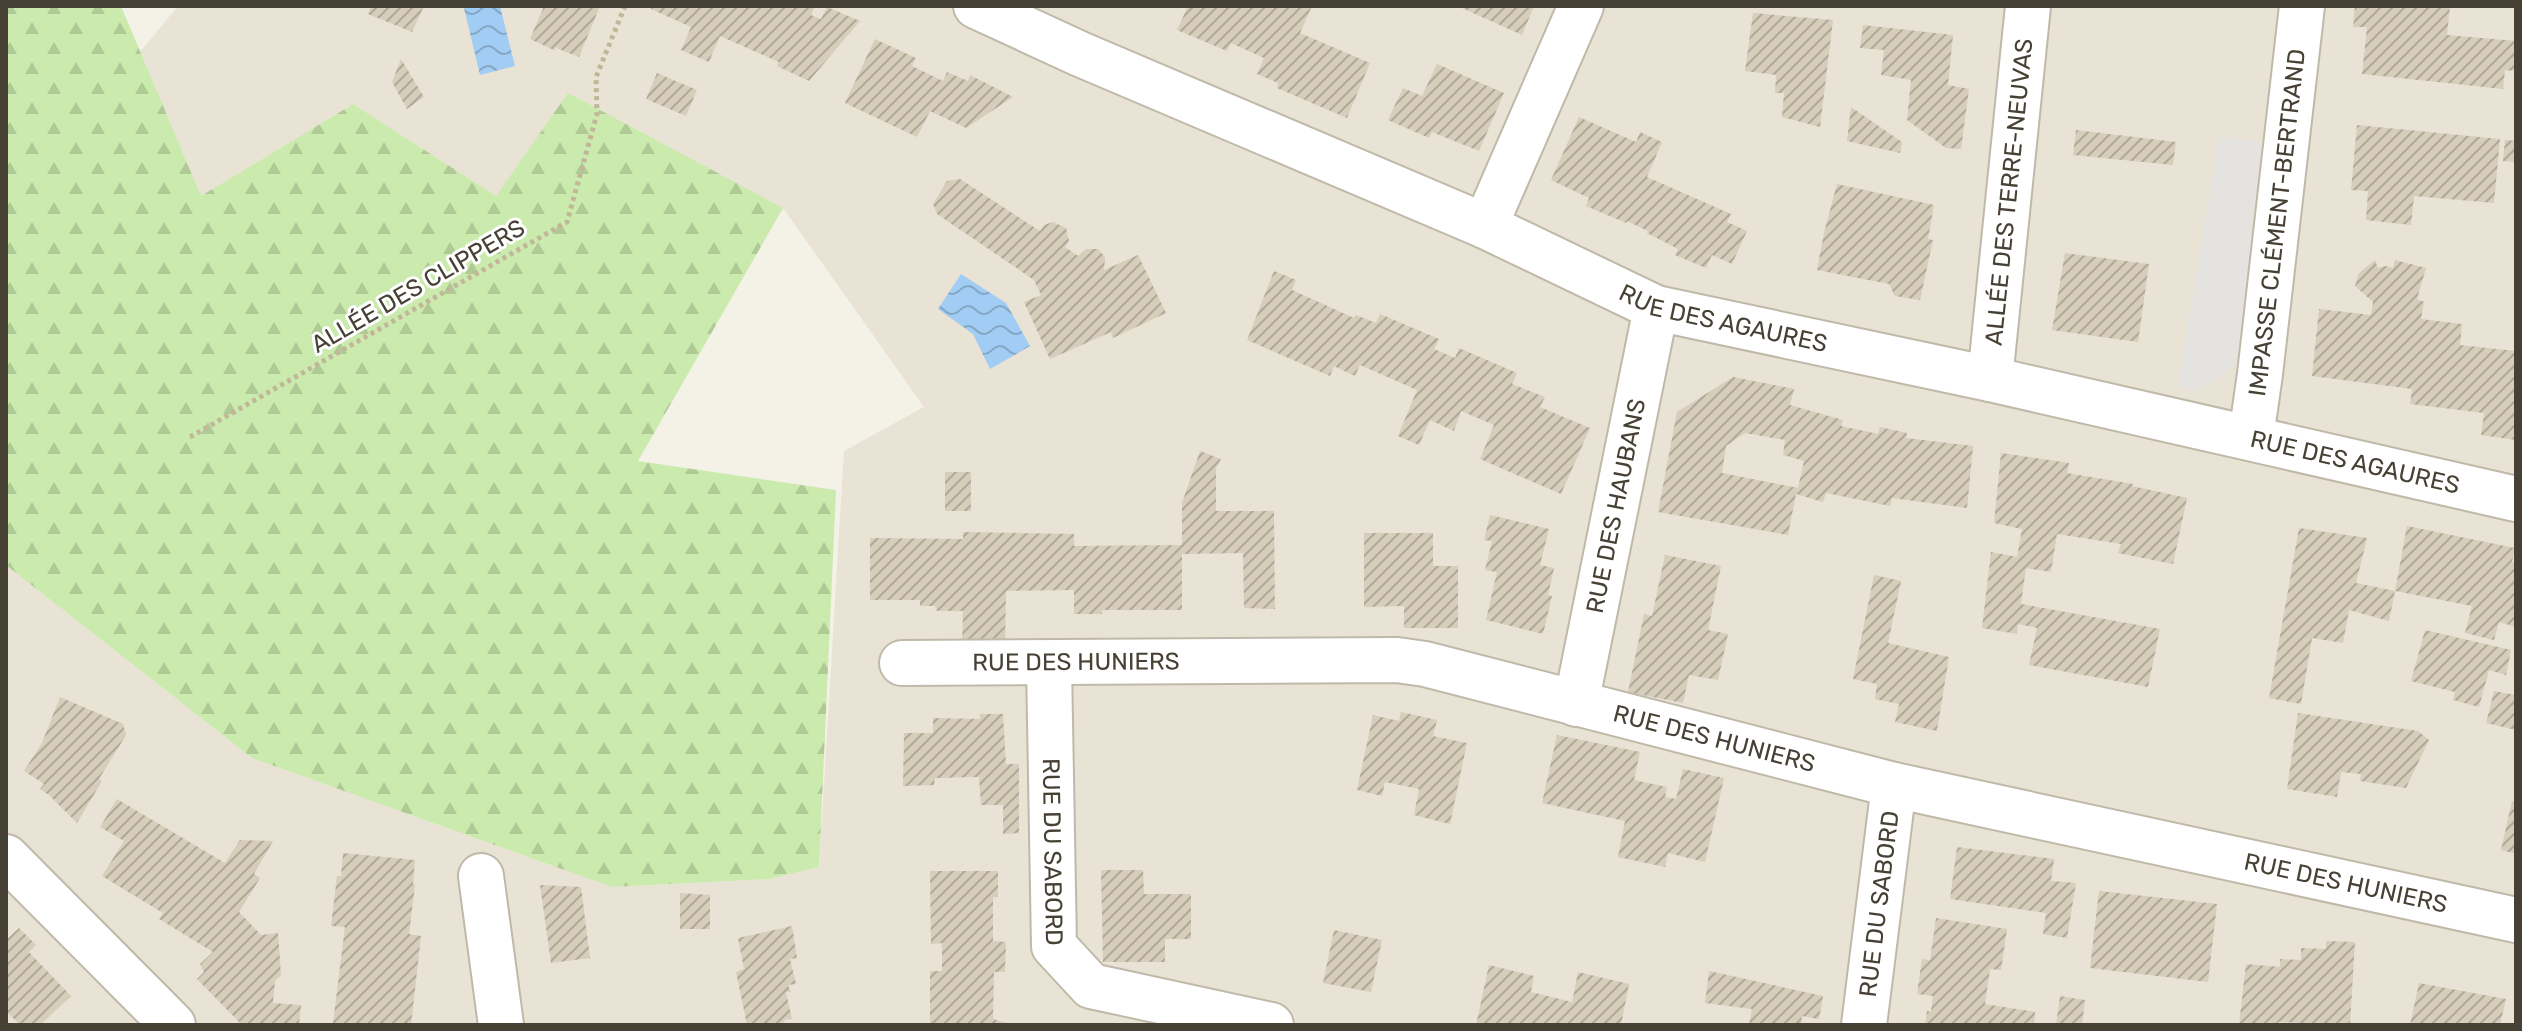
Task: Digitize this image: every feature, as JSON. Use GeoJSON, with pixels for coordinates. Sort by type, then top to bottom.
{"type":"FeatureCollection","features":[{"type":"Feature","properties":{"kind":"street"},"geometry":{"type":"LineString","coordinates":[[1485,226],[1581,6]]}},
{"type":"Feature","properties":{"kind":"street","name":"ALLÉE DES TERRE-NEUVAS"},"geometry":{"type":"LineString","coordinates":[[1990,379],[2028,6]]}},
{"type":"Feature","properties":{"kind":"street","name":"IMPASSE CLÉMENT-BERTRAND"},"geometry":{"type":"LineString","coordinates":[[2251,437],[2302,6]]}},
{"type":"Feature","properties":{"kind":"street","name":"RUE DES AGAURES"},"geometry":{"type":"LineString","coordinates":[[993,9],[1080,54],[1485,226],[1656,308],[1990,379],[2516,499]]}},
{"type":"Feature","properties":{"kind":"street","name":"RUE DES HAUBANS"},"geometry":{"type":"LineString","coordinates":[[1576,704],[1656,308]]}},
{"type":"Feature","properties":{"kind":"street","name":"RUE DES HUNIERS"},"geometry":{"type":"LineString","coordinates":[[902,663],[1397,660],[1425,664],[1894,785],[2516,920]]}},
{"type":"Feature","properties":{"kind":"street","name":"RUE DU SABORD"},"geometry":{"type":"LineString","coordinates":[[1049,664],[1054,946],[1091,986],[1271,1025]]}},
{"type":"Feature","properties":{"kind":"street","name":"RUE DU SABORD"},"geometry":{"type":"LineString","coordinates":[[1864,1025],[1894,785]]}},
{"type":"Feature","properties":{"kind":"street"},"geometry":{"type":"LineString","coordinates":[[6,857],[173,1025]]}},
{"type":"Feature","properties":{"kind":"street"},"geometry":{"type":"LineString","coordinates":[[481,876],[501,1025]]}},
{"type":"Feature","properties":{"kind":"path","name":"ALLÉE DES CLIPPERS"},"geometry":{"type":"LineString","coordinates":[[190,437],[567,222],[597,114],[596,77],[625,6]]}},
{"type":"Feature","properties":{"kind":"shaded area"},"geometry":{"type":"Polygon","coordinates":[[[178,6],[2516,6],[2516,1025],[6,1025],[6,565],[252,758],[612,887],[770,879],[819,867],[844,451],[924,407],[783,208],[568,94],[496,196],[353,104],[201,196],[140,52],[178,6]]]}},
{"type":"Feature","properties":{"kind":"shaded area"},"geometry":{"type":"Polygon","coordinates":[[[2219,136],[2265,143],[2246,358],[2197,392],[2178,387],[2219,136]]]}},
{"type":"Feature","properties":{"kind":"green space"},"geometry":{"type":"Polygon","coordinates":[[[6,6],[121,6],[201,196],[353,104],[496,196],[568,93],[783,208],[638,461],[836,490],[819,867],[770,879],[612,887],[252,758],[6,565],[6,6]]]}},
{"type":"Feature","properties":{"kind":"water"},"geometry":{"type":"Polygon","coordinates":[[[500,6],[515,66],[480,75],[464,8],[500,6]]]}},
{"type":"Feature","properties":{"kind":"water"},"geometry":{"type":"Polygon","coordinates":[[[961,274],[1006,303],[1030,346],[990,369],[973,334],[938,309],[961,274]]]}},
{"type":"Feature","properties":{"kind":"building"},"geometry":{"type":"Polygon","coordinates":[[[371,6],[424,6],[412,32],[368,14],[371,6]]]}},
{"type":"Feature","properties":{"kind":"building"},"geometry":{"type":"Polygon","coordinates":[[[544,6],[600,6],[579,57],[530,39],[544,6]]]}},
{"type":"Feature","properties":{"kind":"building"},"geometry":{"type":"Polygon","coordinates":[[[652,6],[809,6],[814,8],[811,15],[821,19],[827,7],[860,21],[809,81],[777,66],[779,62],[720,36],[709,62],[681,50],[691,27],[651,9],[652,6]]]}},
{"type":"Feature","properties":{"kind":"building"},"geometry":{"type":"Polygon","coordinates":[[[1188,6],[1312,6],[1300,33],[1370,63],[1347,118],[1277,88],[1278,83],[1257,74],[1264,58],[1231,43],[1227,51],[1177,30],[1188,6]]]}},
{"type":"Feature","properties":{"kind":"building"},"geometry":{"type":"Polygon","coordinates":[[[1463,6],[1534,6],[1522,35],[1463,6]]]}},
{"type":"Feature","properties":{"kind":"building"},"geometry":{"type":"Polygon","coordinates":[[[2355,6],[2450,6],[2447,35],[2516,41],[2516,71],[2505,70],[2503,89],[2362,74],[2367,27],[2353,27],[2355,6]]]}},
{"type":"Feature","properties":{"kind":"building"},"geometry":{"type":"Polygon","coordinates":[[[1753,13],[1833,20],[1820,127],[1782,117],[1784,93],[1775,93],[1776,75],[1745,71],[1753,13]]]}},
{"type":"Feature","properties":{"kind":"building"},"geometry":{"type":"Polygon","coordinates":[[[1863,25],[1953,35],[1948,85],[1969,89],[1961,149],[1946,148],[1907,120],[1911,80],[1881,75],[1884,50],[1860,48],[1863,25]]]}},
{"type":"Feature","properties":{"kind":"building"},"geometry":{"type":"Polygon","coordinates":[[[875,39],[916,58],[912,66],[943,81],[947,72],[968,81],[970,75],[1013,97],[966,128],[930,111],[917,137],[845,103],[875,39]]]}},
{"type":"Feature","properties":{"kind":"building"},"geometry":{"type":"Polygon","coordinates":[[[401,59],[424,97],[407,109],[392,82],[401,59]]]}},
{"type":"Feature","properties":{"kind":"building"},"geometry":{"type":"Polygon","coordinates":[[[1437,64],[1504,93],[1479,151],[1432,132],[1429,138],[1388,120],[1403,88],[1422,96],[1437,64]]]}},
{"type":"Feature","properties":{"kind":"building"},"geometry":{"type":"Polygon","coordinates":[[[657,73],[697,90],[686,116],[646,99],[657,73]]]}},
{"type":"Feature","properties":{"kind":"building"},"geometry":{"type":"Polygon","coordinates":[[[1851,107],[1902,142],[1900,153],[1847,141],[1851,107]]]}},
{"type":"Feature","properties":{"kind":"building"},"geometry":{"type":"Polygon","coordinates":[[[1579,117],[1636,142],[1640,132],[1662,142],[1647,177],[1731,214],[1727,222],[1747,231],[1732,264],[1712,255],[1706,268],[1675,255],[1678,249],[1627,221],[1586,206],[1589,198],[1551,180],[1579,117]]]}},
{"type":"Feature","properties":{"kind":"building"},"geometry":{"type":"Polygon","coordinates":[[[2357,125],[2500,139],[2494,203],[2414,196],[2411,225],[2366,220],[2368,191],[2351,190],[2357,125]]]}},
{"type":"Feature","properties":{"kind":"building"},"geometry":{"type":"Polygon","coordinates":[[[2076,130],[2176,142],[2173,165],[2073,155],[2076,130]]]}},
{"type":"Feature","properties":{"kind":"building"},"geometry":{"type":"Polygon","coordinates":[[[2505,140],[2516,141],[2516,162],[2503,161],[2505,140]]]}},
{"type":"Feature","properties":{"kind":"building"},"geometry":{"type":"Polygon","coordinates":[[[960,179],[1040,231],[1044,225],[1053,222],[1066,228],[1069,241],[1065,247],[1078,256],[1086,249],[1098,249],[1105,257],[1104,270],[1138,255],[1166,313],[1113,338],[1111,332],[1050,359],[1024,302],[1041,295],[1034,280],[937,214],[933,204],[947,181],[960,179]]]}},
{"type":"Feature","properties":{"kind":"building"},"geometry":{"type":"Polygon","coordinates":[[[1837,184],[1934,205],[1928,239],[1933,240],[1920,300],[1895,296],[1889,284],[1817,270],[1837,184]]]}},
{"type":"Feature","properties":{"kind":"building"},"geometry":{"type":"Polygon","coordinates":[[[2065,253],[2149,264],[2138,342],[2052,330],[2065,253]]]}},
{"type":"Feature","properties":{"kind":"building"},"geometry":{"type":"Polygon","coordinates":[[[2375,260],[2378,268],[2393,268],[2395,260],[2426,268],[2417,299],[2424,302],[2421,319],[2462,324],[2460,345],[2516,351],[2516,440],[2481,435],[2484,413],[2410,404],[2412,389],[2312,376],[2319,309],[2371,315],[2373,302],[2355,286],[2359,273],[2375,260]]]}},
{"type":"Feature","properties":{"kind":"building"},"geometry":{"type":"Polygon","coordinates":[[[1274,271],[1296,280],[1292,290],[1354,318],[1356,315],[1376,323],[1380,314],[1439,339],[1434,349],[1455,358],[1459,348],[1517,373],[1512,384],[1545,397],[1540,407],[1590,428],[1561,494],[1480,459],[1494,425],[1461,411],[1454,431],[1430,420],[1419,445],[1398,436],[1417,390],[1360,365],[1355,376],[1334,366],[1330,376],[1247,340],[1274,271]]]}},
{"type":"Feature","properties":{"kind":"building"},"geometry":{"type":"Polygon","coordinates":[[[1733,377],[1794,389],[1790,405],[1843,420],[1841,426],[1878,434],[1880,427],[1907,433],[1906,438],[1973,446],[1967,508],[1892,498],[1890,506],[1826,493],[1823,502],[1796,494],[1788,535],[1658,512],[1677,412],[1733,377]],[[1745,433],[1726,446],[1722,473],[1798,488],[1804,461],[1783,455],[1785,440],[1745,433]]]}},
{"type":"Feature","properties":{"kind":"building"},"geometry":{"type":"Polygon","coordinates":[[[1200,451],[1221,459],[1216,468],[1216,511],[1274,511],[1275,609],[1244,608],[1243,553],[1182,554],[1182,610],[1102,610],[1102,614],[1074,614],[1074,590],[1006,591],[1005,647],[962,646],[963,611],[937,611],[935,606],[920,606],[920,600],[870,600],[870,538],[963,539],[963,532],[1074,534],[1074,546],[1182,545],[1182,503],[1200,451]]]}},
{"type":"Feature","properties":{"kind":"building"},"geometry":{"type":"Polygon","coordinates":[[[2001,453],[2069,463],[2067,473],[2133,484],[2187,498],[2173,564],[2118,553],[2121,544],[2057,534],[2051,572],[2026,568],[2021,604],[2160,629],[2148,687],[2029,665],[2037,628],[2018,624],[2017,634],[1982,628],[1991,552],[2017,557],[2022,529],[1994,523],[2001,453]]]}},
{"type":"Feature","properties":{"kind":"building"},"geometry":{"type":"Polygon","coordinates":[[[945,472],[971,472],[971,511],[945,511],[945,472]]]}},
{"type":"Feature","properties":{"kind":"building"},"geometry":{"type":"Polygon","coordinates":[[[1490,515],[1549,529],[1540,565],[1554,568],[1548,595],[1552,596],[1543,634],[1486,620],[1497,572],[1485,570],[1492,541],[1484,540],[1490,515]]]}},
{"type":"Feature","properties":{"kind":"building"},"geometry":{"type":"Polygon","coordinates":[[[2407,526],[2515,548],[2512,562],[2516,563],[2516,627],[2499,622],[2494,640],[2465,633],[2472,606],[2395,591],[2407,526]]]}},
{"type":"Feature","properties":{"kind":"building"},"geometry":{"type":"Polygon","coordinates":[[[2299,528],[2367,538],[2356,583],[2395,591],[2389,621],[2349,610],[2343,643],[2312,638],[2301,704],[2269,698],[2299,528]]]}},
{"type":"Feature","properties":{"kind":"building"},"geometry":{"type":"Polygon","coordinates":[[[1364,533],[1433,533],[1433,566],[1458,566],[1458,628],[1404,628],[1404,606],[1364,607],[1364,533]]]}},
{"type":"Feature","properties":{"kind":"building"},"geometry":{"type":"Polygon","coordinates":[[[1665,555],[1721,566],[1708,630],[1728,634],[1718,680],[1689,675],[1683,703],[1628,692],[1644,614],[1652,616],[1665,555]]]}},
{"type":"Feature","properties":{"kind":"building"},"geometry":{"type":"Polygon","coordinates":[[[1874,575],[1901,581],[1888,643],[1949,657],[1937,731],[1895,722],[1899,704],[1875,699],[1877,684],[1853,679],[1874,575]]]}},
{"type":"Feature","properties":{"kind":"building"},"geometry":{"type":"Polygon","coordinates":[[[2425,630],[2511,650],[2506,675],[2489,670],[2479,707],[2453,700],[2455,692],[2411,681],[2425,630]]]}},
{"type":"Feature","properties":{"kind":"building"},"geometry":{"type":"Polygon","coordinates":[[[2494,691],[2516,695],[2516,730],[2486,723],[2494,691]]]}},
{"type":"Feature","properties":{"kind":"building"},"geometry":{"type":"Polygon","coordinates":[[[60,697],[123,724],[126,735],[77,823],[40,789],[44,784],[24,771],[42,743],[60,697]]]}},
{"type":"Feature","properties":{"kind":"building"},"geometry":{"type":"Polygon","coordinates":[[[1401,712],[1437,720],[1433,736],[1467,743],[1450,824],[1414,815],[1419,789],[1385,782],[1382,796],[1357,790],[1373,715],[1399,721],[1401,712]]]}},
{"type":"Feature","properties":{"kind":"building"},"geometry":{"type":"Polygon","coordinates":[[[2298,713],[2418,731],[2429,740],[2406,788],[2360,781],[2361,774],[2341,772],[2337,797],[2287,789],[2298,713]]]}},
{"type":"Feature","properties":{"kind":"building"},"geometry":{"type":"Polygon","coordinates":[[[980,714],[1003,714],[1006,764],[1019,764],[1019,833],[1003,834],[1003,805],[981,805],[979,777],[935,778],[934,785],[903,786],[904,733],[933,733],[933,718],[980,719],[980,714]]]}},
{"type":"Feature","properties":{"kind":"building"},"geometry":{"type":"Polygon","coordinates":[[[1557,735],[1640,752],[1634,780],[1667,787],[1665,797],[1676,799],[1683,769],[1724,778],[1705,862],[1668,853],[1665,867],[1618,857],[1625,821],[1542,803],[1557,735]]]}},
{"type":"Feature","properties":{"kind":"building"},"geometry":{"type":"Polygon","coordinates":[[[117,799],[225,863],[240,840],[273,841],[254,874],[260,878],[239,912],[261,935],[278,933],[281,975],[275,981],[273,1003],[301,1005],[299,1025],[242,1025],[197,979],[204,972],[200,964],[213,952],[159,919],[163,913],[102,876],[124,841],[100,827],[117,799]]]}},
{"type":"Feature","properties":{"kind":"building"},"geometry":{"type":"Polygon","coordinates":[[[2512,801],[2516,801],[2516,854],[2501,850],[2512,801]]]}},
{"type":"Feature","properties":{"kind":"building"},"geometry":{"type":"Polygon","coordinates":[[[1957,847],[2054,859],[2051,881],[2076,883],[2067,938],[2043,934],[2046,913],[1950,899],[1957,847]]]}},
{"type":"Feature","properties":{"kind":"building"},"geometry":{"type":"Polygon","coordinates":[[[343,853],[415,860],[409,934],[421,936],[411,1025],[333,1023],[345,927],[331,926],[343,853]]]}},
{"type":"Feature","properties":{"kind":"building"},"geometry":{"type":"Polygon","coordinates":[[[1101,870],[1143,870],[1144,894],[1191,894],[1191,939],[1165,939],[1165,962],[1103,962],[1101,870]]]}},
{"type":"Feature","properties":{"kind":"building"},"geometry":{"type":"Polygon","coordinates":[[[930,871],[998,871],[998,897],[993,897],[993,941],[1006,942],[1005,972],[994,972],[993,1019],[1013,1025],[930,1025],[930,971],[942,971],[942,943],[931,944],[930,871]]]}},
{"type":"Feature","properties":{"kind":"building"},"geometry":{"type":"Polygon","coordinates":[[[540,885],[581,887],[590,958],[551,963],[540,885]]]}},
{"type":"Feature","properties":{"kind":"building"},"geometry":{"type":"Polygon","coordinates":[[[2099,891],[2217,904],[2208,982],[2090,968],[2099,891]]]}},
{"type":"Feature","properties":{"kind":"building"},"geometry":{"type":"Polygon","coordinates":[[[680,893],[710,895],[710,929],[680,929],[680,893]]]}},
{"type":"Feature","properties":{"kind":"building"},"geometry":{"type":"Polygon","coordinates":[[[1936,918],[2007,929],[2001,970],[1990,969],[1985,1004],[2035,1012],[2034,1025],[1925,1025],[1933,996],[1917,994],[1922,959],[1930,960],[1936,918]]]}},
{"type":"Feature","properties":{"kind":"building"},"geometry":{"type":"Polygon","coordinates":[[[792,926],[797,958],[790,959],[796,984],[788,985],[791,992],[786,992],[792,1019],[784,1020],[785,1025],[747,1025],[736,972],[744,969],[738,938],[792,926]]]}},
{"type":"Feature","properties":{"kind":"building"},"geometry":{"type":"Polygon","coordinates":[[[19,928],[36,945],[29,952],[71,996],[40,1025],[20,1025],[6,1011],[6,940],[19,928]]]}},
{"type":"Feature","properties":{"kind":"building"},"geometry":{"type":"Polygon","coordinates":[[[1334,930],[1382,940],[1371,992],[1323,983],[1334,930]]]}},
{"type":"Feature","properties":{"kind":"building"},"geometry":{"type":"Polygon","coordinates":[[[2326,941],[2355,942],[2350,1025],[2278,1022],[2278,1025],[2239,1025],[2246,964],[2280,967],[2280,959],[2301,960],[2301,948],[2326,949],[2326,941]]]}},
{"type":"Feature","properties":{"kind":"building"},"geometry":{"type":"Polygon","coordinates":[[[1489,965],[1534,976],[1531,992],[1572,1002],[1578,972],[1629,984],[1621,1025],[1476,1025],[1489,965]]]}},
{"type":"Feature","properties":{"kind":"building"},"geometry":{"type":"Polygon","coordinates":[[[1709,971],[1823,996],[1819,1019],[1802,1016],[1801,1025],[1749,1025],[1752,1009],[1705,1003],[1709,971]]]}},
{"type":"Feature","properties":{"kind":"building"},"geometry":{"type":"Polygon","coordinates":[[[2419,983],[2506,999],[2500,1025],[2410,1025],[2419,983]]]}},
{"type":"Feature","properties":{"kind":"building"},"geometry":{"type":"Polygon","coordinates":[[[2060,996],[2085,1000],[2082,1025],[2056,1025],[2060,996]]]}}]}
